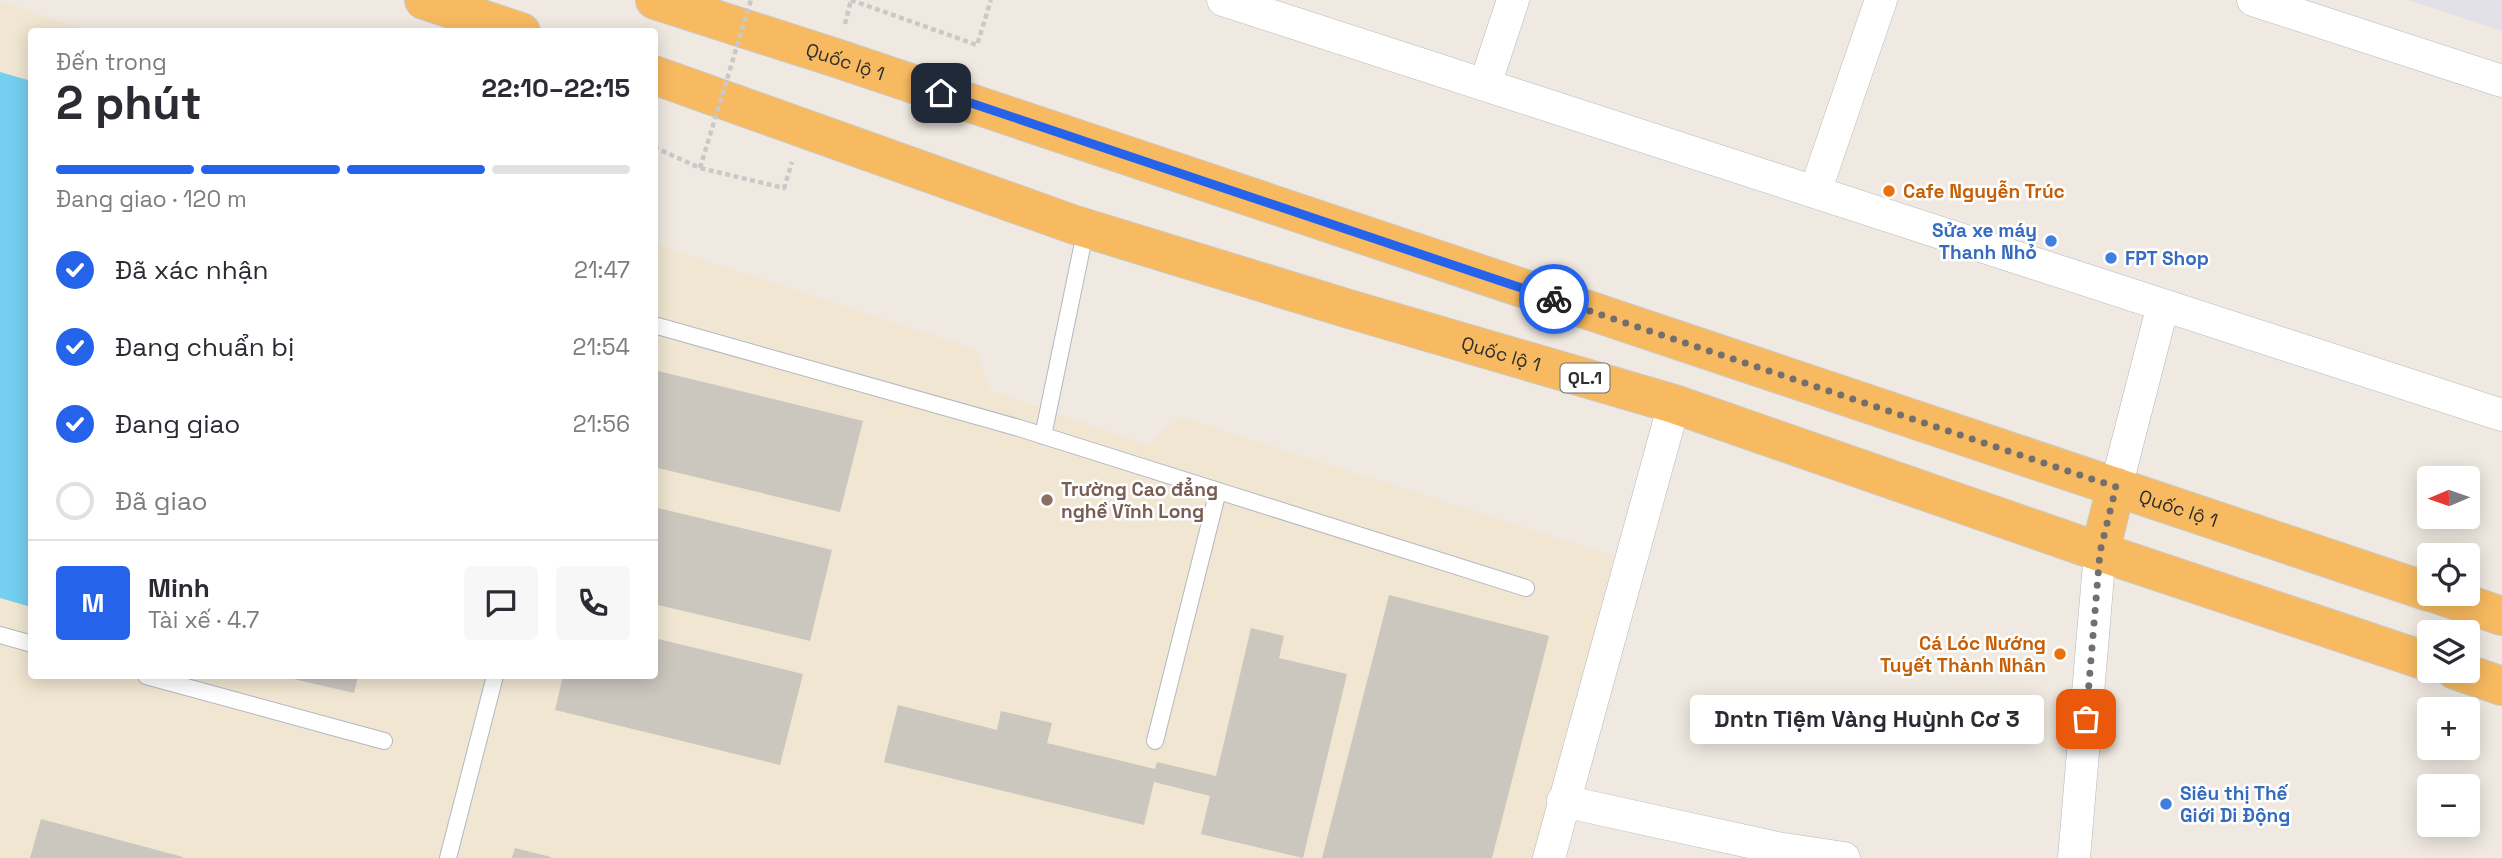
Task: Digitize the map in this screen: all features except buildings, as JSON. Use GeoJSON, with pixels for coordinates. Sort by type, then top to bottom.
{"type":"FeatureCollection","features":[{"type":"Feature","properties":{"kind":"highway"},"geometry":{"type":"LineString","coordinates":[[424,0],[509,28]]}},
{"type":"Feature","properties":{"kind":"highway","name":"Quốc lộ 1"},"geometry":{"type":"LineString","coordinates":[[655,0],[836,58],[2417,587]]}},
{"type":"Feature","properties":{"kind":"highway","name":"Quốc lộ 1"},"geometry":{"type":"LineString","coordinates":[[658,76],[1086,228],[1349,309],[1674,404],[2100,552],[2417,658]]}},
{"type":"Feature","properties":{"kind":"highway"},"geometry":{"type":"LineString","coordinates":[[2100,552],[2116,487]]}},
{"type":"Feature","properties":{"kind":"highway","name":"Quốc lộ 1"},"geometry":{"type":"LineString","coordinates":[[2472,606],[2502,616]]}},
{"type":"Feature","properties":{"kind":"highway"},"geometry":{"type":"LineString","coordinates":[[2480,679],[2502,686]]}},
{"type":"Feature","properties":{"kind":"street"},"geometry":{"type":"LineString","coordinates":[[1223,0],[2502,415]]}},
{"type":"Feature","properties":{"kind":"street"},"geometry":{"type":"LineString","coordinates":[[1485,85],[1513,0]]}},
{"type":"Feature","properties":{"kind":"street"},"geometry":{"type":"LineString","coordinates":[[1815,192],[1881,0]]}},
{"type":"Feature","properties":{"kind":"street"},"geometry":{"type":"LineString","coordinates":[[2253,0],[2502,81]]}},
{"type":"Feature","properties":{"kind":"street"},"geometry":{"type":"LineString","coordinates":[[2116,487],[2163,305]]}},
{"type":"Feature","properties":{"kind":"street"},"geometry":{"type":"LineString","coordinates":[[1549,858],[1674,404]]}},
{"type":"Feature","properties":{"kind":"street"},"geometry":{"type":"LineString","coordinates":[[2074,858],[2100,552]]}},
{"type":"Feature","properties":{"kind":"street"},"geometry":{"type":"LineString","coordinates":[[1563,801],[1754,844],[1844,858]]}},
{"type":"Feature","properties":{"kind":"lane"},"geometry":{"type":"LineString","coordinates":[[1043,436],[1086,228]]}},
{"type":"Feature","properties":{"kind":"lane"},"geometry":{"type":"LineString","coordinates":[[658,326],[1043,436],[1526,588]]}},
{"type":"Feature","properties":{"kind":"lane"},"geometry":{"type":"LineString","coordinates":[[1155,741],[1218,491]]}},
{"type":"Feature","properties":{"kind":"lane"},"geometry":{"type":"LineString","coordinates":[[0,635],[28,643]]}},
{"type":"Feature","properties":{"kind":"lane"},"geometry":{"type":"LineString","coordinates":[[157,679],[384,741]]}},
{"type":"Feature","properties":{"kind":"lane"},"geometry":{"type":"LineString","coordinates":[[448,858],[494,679]]}},
{"type":"Feature","properties":{"kind":"path"},"geometry":{"type":"LineString","coordinates":[[700,168],[751,0]]}},
{"type":"Feature","properties":{"kind":"path"},"geometry":{"type":"LineString","coordinates":[[852,0],[977,45],[991,0]]}},
{"type":"Feature","properties":{"kind":"path"},"geometry":{"type":"LineString","coordinates":[[658,149],[700,168],[784,188]]}},
{"type":"Feature","properties":{"kind":"shaded area"},"geometry":{"type":"Polygon","coordinates":[[[2408,0],[2502,0],[2502,31],[2408,0]]]}},
{"type":"Feature","properties":{"kind":"shaded area","name":"Trường Cao đẳng nghề Vĩnh Long"},"geometry":{"type":"Polygon","coordinates":[[[0,1],[81,28],[28,28],[28,679],[658,679],[658,245],[975,349],[991,391],[1148,445],[1180,417],[1614,556],[1537,858],[0,858],[0,1]]]}},
{"type":"Feature","properties":{"kind":"water"},"geometry":{"type":"Polygon","coordinates":[[[0,72],[28,80],[28,606],[0,598],[0,72]]]}},
{"type":"Feature","properties":{"kind":"way so far"},"geometry":{"type":"LineString","coordinates":[[1554,299],[2116,487],[2100,552],[2086,719]]}},
{"type":"Feature","properties":{"kind":"place","name":"Cafe Nguyễn Trúc"},"geometry":{"type":"Point","coordinates":[1889,191]}},
{"type":"Feature","properties":{"kind":"place","name":"Sửa xe máy Thanh Nhỏ"},"geometry":{"type":"Point","coordinates":[2051,241]}},
{"type":"Feature","properties":{"kind":"place","name":"FPT Shop"},"geometry":{"type":"Point","coordinates":[2111,258]}},
{"type":"Feature","properties":{"kind":"place","name":"Trường Cao đẳng nghề Vĩnh Long"},"geometry":{"type":"Point","coordinates":[1047,500]}},
{"type":"Feature","properties":{"kind":"place","name":"Cá Lóc Nướng Tuyết Thành Nhân"},"geometry":{"type":"Point","coordinates":[2060,654]}},
{"type":"Feature","properties":{"kind":"place","name":"Dntn Tiệm Vàng Huỳnh Cơ 3"},"geometry":{"type":"Point","coordinates":[2086,719]}},
{"type":"Feature","properties":{"kind":"place","name":"Siêu thị Thế Giới Di Động"},"geometry":{"type":"Point","coordinates":[2166,804]}},
{"type":"Feature","properties":{"kind":"route"},"geometry":{"type":"LineString","coordinates":[[941,93],[1554,299]]}}]}
